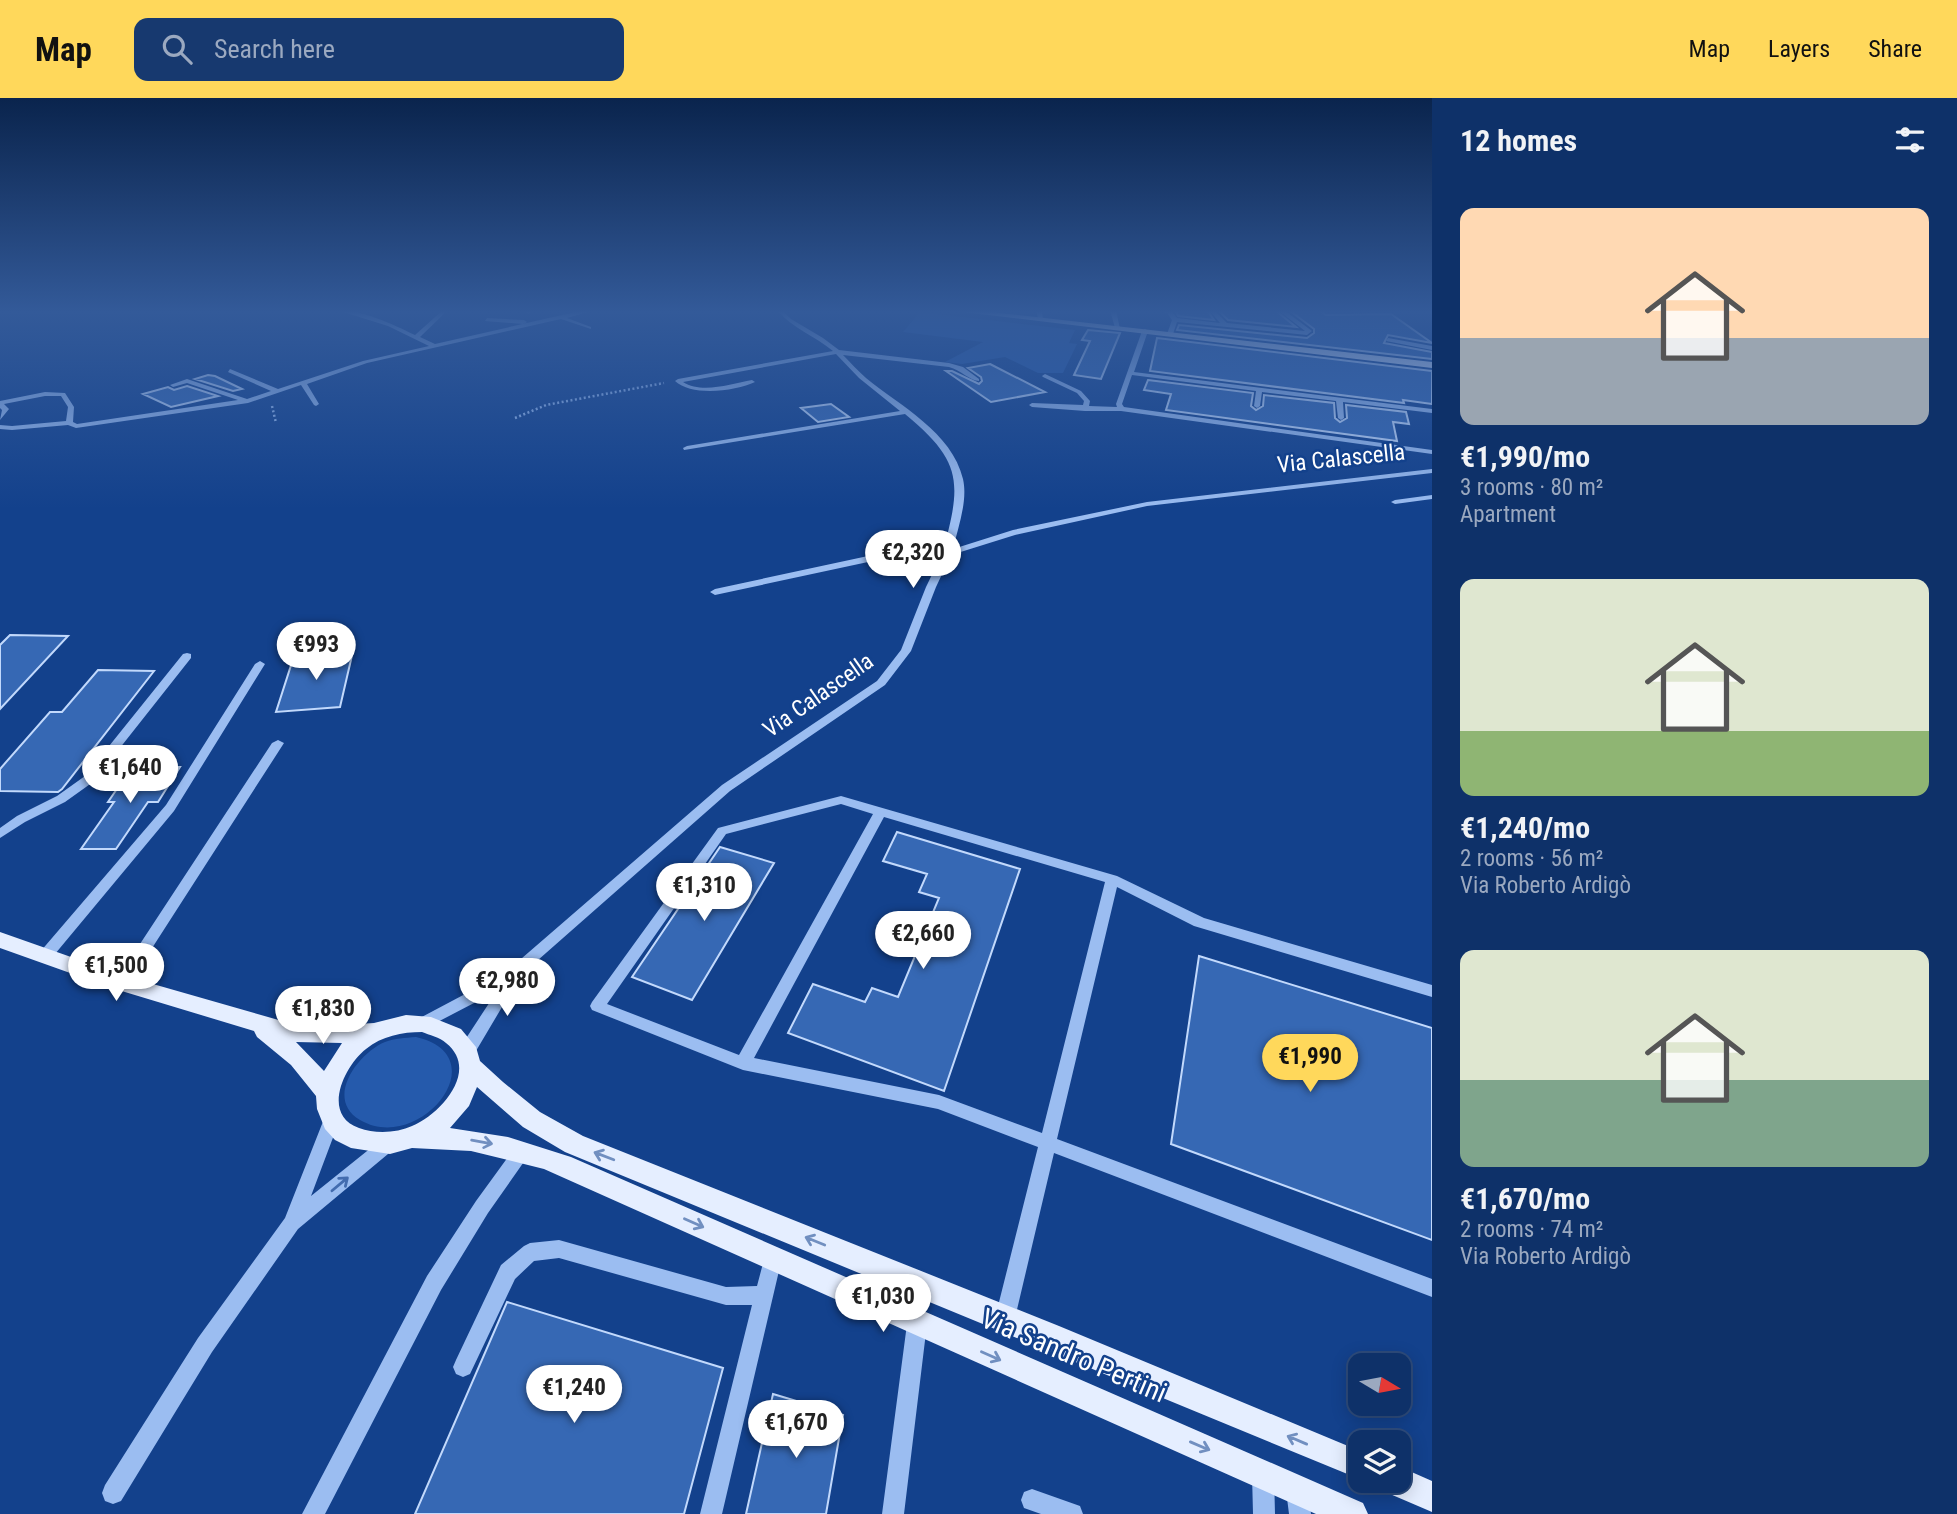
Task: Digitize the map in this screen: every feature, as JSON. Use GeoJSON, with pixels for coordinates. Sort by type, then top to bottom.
{"type":"FeatureCollection","features":[{"type":"Feature","properties":{"kind":"main road"},"geometry":{"type":"LineString","coordinates":[[0,940],[122,983],[247,1021],[301,1033],[326,1035],[376,1032]]}},
{"type":"Feature","properties":{"kind":"main road"},"geometry":{"type":"LineString","coordinates":[[247,1021],[282,1041],[327,1091]]}},
{"type":"Feature","properties":{"kind":"main road"},"geometry":{"type":"LineString","coordinates":[[332,1119],[327,1106],[327,1091],[331,1074],[342,1057],[376,1032],[400,1024],[423,1023]]}},
{"type":"Feature","properties":{"kind":"main road","name":"Via Sandro Pertini"},"geometry":{"type":"LineString","coordinates":[[423,1023],[454,1035],[469,1058],[515,1109],[574,1144],[1005,1318],[1348,1461]]}},
{"type":"Feature","properties":{"kind":"main road","name":"Via Sandro Pertini"},"geometry":{"type":"LineString","coordinates":[[414,1138],[439,1125],[457,1108],[468,1087],[469,1058]]}},
{"type":"Feature","properties":{"kind":"main road","name":"Via Sandro Pertini"},"geometry":{"type":"LineString","coordinates":[[332,1119],[354,1139],[370,1143],[388,1144],[414,1138],[444,1137],[480,1141],[522,1151],[562,1165],[917,1324],[1263,1474],[1299,1502],[1352,1514]]}},
{"type":"Feature","properties":{"kind":"main road"},"geometry":{"type":"LineString","coordinates":[[1411,1488],[1432,1497]]}},
{"type":"Feature","properties":{"kind":"street"},"geometry":{"type":"LineString","coordinates":[[242,376],[279,392]]}},
{"type":"Feature","properties":{"kind":"street"},"geometry":{"type":"LineString","coordinates":[[0,427],[28,428],[69,424],[86,426],[223,406],[279,392],[323,376]]}},
{"type":"Feature","properties":{"kind":"street"},"geometry":{"type":"LineString","coordinates":[[678,381],[709,376]]}},
{"type":"Feature","properties":{"kind":"street"},"geometry":{"type":"LineString","coordinates":[[715,592],[882,555],[947,553],[958,503],[957,472],[942,447],[906,412],[859,376]]}},
{"type":"Feature","properties":{"kind":"street"},"geometry":{"type":"LineString","coordinates":[[972,376],[977,380]]}},
{"type":"Feature","properties":{"kind":"street"},"geometry":{"type":"LineString","coordinates":[[1045,376],[1083,394],[1087,401],[1085,409]]}},
{"type":"Feature","properties":{"kind":"street"},"geometry":{"type":"LineString","coordinates":[[1121,409],[1119,404],[1129,376]]}},
{"type":"Feature","properties":{"kind":"street"},"geometry":{"type":"LineString","coordinates":[[1153,376],[1432,411]]}},
{"type":"Feature","properties":{"kind":"street"},"geometry":{"type":"LineString","coordinates":[[173,385],[187,381],[248,401]]}},
{"type":"Feature","properties":{"kind":"street"},"geometry":{"type":"LineString","coordinates":[[678,381],[684,387],[698,389],[752,382]]}},
{"type":"Feature","properties":{"kind":"street"},"geometry":{"type":"LineString","coordinates":[[303,383],[316,404]]}},
{"type":"Feature","properties":{"kind":"street"},"geometry":{"type":"LineString","coordinates":[[1257,406],[1259,390]]}},
{"type":"Feature","properties":{"kind":"street"},"geometry":{"type":"LineString","coordinates":[[192,391],[223,406]]}},
{"type":"Feature","properties":{"kind":"street"},"geometry":{"type":"LineString","coordinates":[[0,404],[45,394],[63,394],[71,407],[69,424]]}},
{"type":"Feature","properties":{"kind":"street"},"geometry":{"type":"LineString","coordinates":[[1339,400],[1341,418]]}},
{"type":"Feature","properties":{"kind":"street"},"geometry":{"type":"LineString","coordinates":[[0,404],[6,409],[0,418]]}},
{"type":"Feature","properties":{"kind":"street"},"geometry":{"type":"LineString","coordinates":[[1032,405],[1121,409],[1432,452]]}},
{"type":"Feature","properties":{"kind":"street"},"geometry":{"type":"LineString","coordinates":[[687,448],[906,412]]}},
{"type":"Feature","properties":{"kind":"street","name":"Via Calascella"},"geometry":{"type":"LineString","coordinates":[[423,1023],[519,969],[715,797],[773,754],[859,700],[881,683],[906,651],[947,553],[1032,529],[1147,503],[1432,471]]}},
{"type":"Feature","properties":{"kind":"street"},"geometry":{"type":"LineString","coordinates":[[1395,502],[1432,497]]}},
{"type":"Feature","properties":{"kind":"street"},"geometry":{"type":"LineString","coordinates":[[0,834],[21,818],[71,793],[89,779],[187,656]]}},
{"type":"Feature","properties":{"kind":"street"},"geometry":{"type":"LineString","coordinates":[[45,956],[170,808],[260,664]]}},
{"type":"Feature","properties":{"kind":"street"},"geometry":{"type":"LineString","coordinates":[[122,983],[278,743]]}},
{"type":"Feature","properties":{"kind":"street"},"geometry":{"type":"LineString","coordinates":[[1432,991],[1199,922],[1112,878],[841,800],[722,831],[597,1006],[743,1063],[939,1102],[1432,1288]]}},
{"type":"Feature","properties":{"kind":"street"},"geometry":{"type":"LineString","coordinates":[[743,1063],[881,811]]}},
{"type":"Feature","properties":{"kind":"street"},"geometry":{"type":"LineString","coordinates":[[1005,1318],[1112,878]]}},
{"type":"Feature","properties":{"kind":"street","name":"Via Calascella"},"geometry":{"type":"LineString","coordinates":[[469,1058],[519,969]]}},
{"type":"Feature","properties":{"kind":"street"},"geometry":{"type":"LineString","coordinates":[[113,1493],[205,1345],[292,1223],[332,1119]]}},
{"type":"Feature","properties":{"kind":"street"},"geometry":{"type":"LineString","coordinates":[[292,1223],[388,1144]]}},
{"type":"Feature","properties":{"kind":"street"},"geometry":{"type":"LineString","coordinates":[[313,1514],[434,1283],[482,1207],[522,1151]]}},
{"type":"Feature","properties":{"kind":"street"},"geometry":{"type":"LineString","coordinates":[[463,1367],[508,1272],[530,1252],[559,1249],[726,1296],[764,1295]]}},
{"type":"Feature","properties":{"kind":"street"},"geometry":{"type":"LineString","coordinates":[[711,1514],[774,1258]]}},
{"type":"Feature","properties":{"kind":"street"},"geometry":{"type":"LineString","coordinates":[[893,1514],[917,1324]]}},
{"type":"Feature","properties":{"kind":"street"},"geometry":{"type":"LineString","coordinates":[[1263,1474],[1264,1514]]}},
{"type":"Feature","properties":{"kind":"street"},"geometry":{"type":"LineString","coordinates":[[1032,1500],[1072,1514]]}},
{"type":"Feature","properties":{"kind":"path"},"geometry":{"type":"LineString","coordinates":[[515,418],[546,405],[678,381]]}},
{"type":"Feature","properties":{"kind":"shaded area"},"geometry":{"type":"Polygon","coordinates":[[[416,1037],[440,1047],[451,1063],[451,1081],[442,1099],[426,1114],[406,1124],[383,1127],[360,1120],[350,1111],[345,1100],[345,1089],[356,1066],[385,1042],[416,1037]]]}},
{"type":"Feature","properties":{"kind":"building"},"geometry":{"type":"Polygon","coordinates":[[[215,376],[242,389],[233,391],[195,379],[215,376]]]}},
{"type":"Feature","properties":{"kind":"building"},"geometry":{"type":"Polygon","coordinates":[[[953,376],[963,376],[979,384],[981,377],[1014,376],[1045,392],[991,402],[953,376]]]}},
{"type":"Feature","properties":{"kind":"building"},"geometry":{"type":"Polygon","coordinates":[[[1190,376],[1432,376],[1432,404],[1403,400],[1404,403],[1190,376]]]}},
{"type":"Feature","properties":{"kind":"building"},"geometry":{"type":"Polygon","coordinates":[[[1148,380],[1253,393],[1251,406],[1256,410],[1263,406],[1264,395],[1334,403],[1335,418],[1340,422],[1347,418],[1346,405],[1406,412],[1409,424],[1393,422],[1397,441],[1166,410],[1171,394],[1144,390],[1148,380]]]}},
{"type":"Feature","properties":{"kind":"building"},"geometry":{"type":"Polygon","coordinates":[[[187,386],[218,396],[171,407],[143,394],[168,387],[174,390],[187,386]]]}},
{"type":"Feature","properties":{"kind":"building"},"geometry":{"type":"Polygon","coordinates":[[[831,404],[849,417],[818,422],[801,408],[831,404]]]}},
{"type":"Feature","properties":{"kind":"building"},"geometry":{"type":"Polygon","coordinates":[[[10,635],[68,636],[0,709],[0,645],[10,635]]]}},
{"type":"Feature","properties":{"kind":"building"},"geometry":{"type":"Polygon","coordinates":[[[353,651],[340,707],[276,712],[294,656],[353,651]]]}},
{"type":"Feature","properties":{"kind":"building"},"geometry":{"type":"Polygon","coordinates":[[[98,670],[154,671],[62,789],[58,792],[0,791],[0,769],[50,712],[62,712],[98,670]]]}},
{"type":"Feature","properties":{"kind":"building"},"geometry":{"type":"Polygon","coordinates":[[[132,767],[180,767],[158,802],[148,802],[116,849],[81,849],[114,802],[108,802],[132,767]]]}},
{"type":"Feature","properties":{"kind":"building"},"geometry":{"type":"Polygon","coordinates":[[[897,832],[1020,869],[944,1091],[788,1033],[813,984],[865,1002],[872,988],[898,997],[939,898],[919,892],[927,874],[883,861],[897,832]]]}},
{"type":"Feature","properties":{"kind":"building"},"geometry":{"type":"Polygon","coordinates":[[[720,847],[774,863],[692,1000],[632,977],[720,847]]]}},
{"type":"Feature","properties":{"kind":"building"},"geometry":{"type":"Polygon","coordinates":[[[1199,956],[1432,1028],[1432,1240],[1171,1144],[1199,956]]]}},
{"type":"Feature","properties":{"kind":"building"},"geometry":{"type":"Polygon","coordinates":[[[507,1302],[723,1368],[684,1514],[415,1514],[507,1302]]]}},
{"type":"Feature","properties":{"kind":"building"},"geometry":{"type":"Polygon","coordinates":[[[773,1394],[843,1415],[826,1514],[746,1514],[773,1394]]]}}]}
